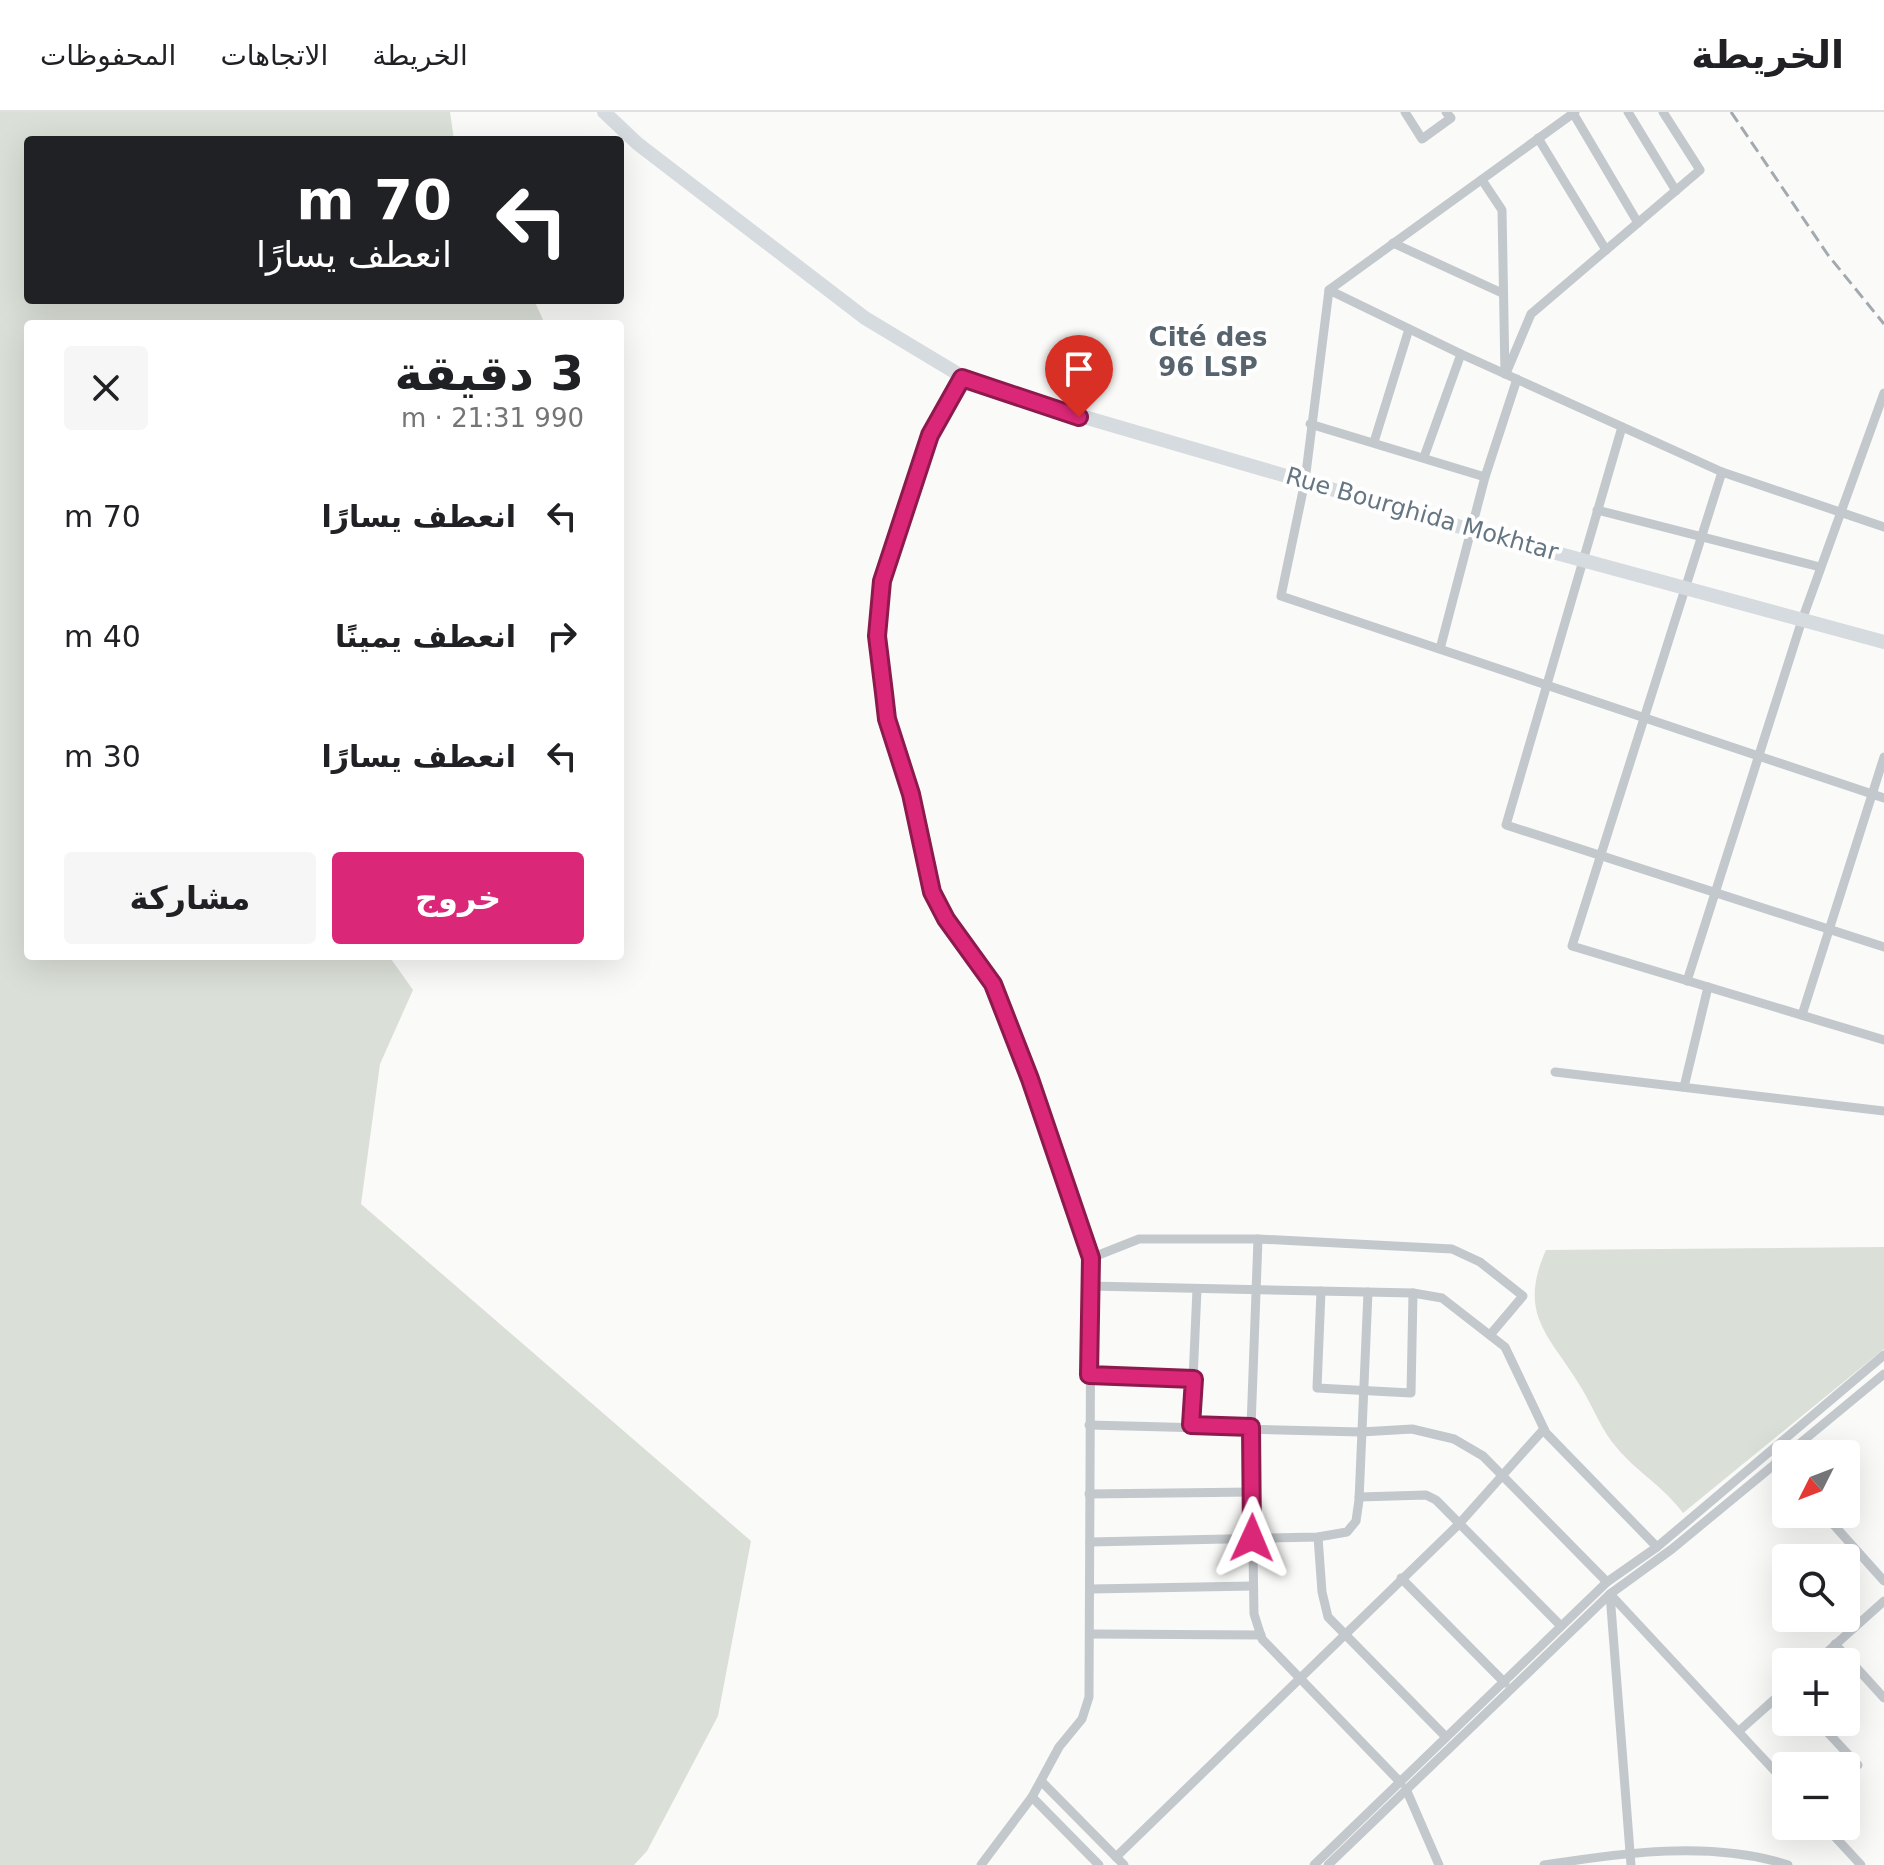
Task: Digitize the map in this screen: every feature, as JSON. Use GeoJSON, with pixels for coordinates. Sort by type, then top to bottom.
{"type":"FeatureCollection","features":[{"type":"Feature","properties":{"kind":"main road","name":"Rue Bourghida Mokhtar"},"geometry":{"type":"LineString","coordinates":[[604,112],[638,144],[865,318],[962,378],[1050,409],[1471,530],[1884,642]]}},
{"type":"Feature","properties":{"kind":"street"},"geometry":{"type":"LineString","coordinates":[[1405,112],[1422,139],[1451,118],[1446,112]]}},
{"type":"Feature","properties":{"kind":"street"},"geometry":{"type":"LineString","coordinates":[[1628,112],[1676,191]]}},
{"type":"Feature","properties":{"kind":"street"},"geometry":{"type":"LineString","coordinates":[[1505,374],[1531,314],[1700,170],[1663,112]]}},
{"type":"Feature","properties":{"kind":"street"},"geometry":{"type":"LineString","coordinates":[[1638,223],[1574,113],[1329,290],[1305,481],[1281,596],[1884,798]]}},
{"type":"Feature","properties":{"kind":"street"},"geometry":{"type":"LineString","coordinates":[[1538,138],[1606,250]]}},
{"type":"Feature","properties":{"kind":"street"},"geometry":{"type":"LineString","coordinates":[[1482,180],[1502,210],[1505,374]]}},
{"type":"Feature","properties":{"kind":"street"},"geometry":{"type":"LineString","coordinates":[[1393,243],[1502,293]]}},
{"type":"Feature","properties":{"kind":"street"},"geometry":{"type":"LineString","coordinates":[[1329,290],[1461,354],[1722,472],[1884,527]]}},
{"type":"Feature","properties":{"kind":"street"},"geometry":{"type":"LineString","coordinates":[[1374,442],[1409,329]]}},
{"type":"Feature","properties":{"kind":"street"},"geometry":{"type":"LineString","coordinates":[[1424,457],[1461,354]]}},
{"type":"Feature","properties":{"kind":"street"},"geometry":{"type":"LineString","coordinates":[[962,378],[930,435],[882,581],[877,636],[887,719],[911,794],[932,892],[946,919],[993,984],[1030,1079],[1091,1258],[1091,1634],[1086,1709],[1059,1747],[1032,1797],[981,1865]]}},
{"type":"Feature","properties":{"kind":"street"},"geometry":{"type":"LineString","coordinates":[[1440,649],[1485,477],[1517,379]]}},
{"type":"Feature","properties":{"kind":"street"},"geometry":{"type":"LineString","coordinates":[[1687,981],[1802,620],[1884,393]]}},
{"type":"Feature","properties":{"kind":"street"},"geometry":{"type":"LineString","coordinates":[[1310,424],[1485,477]]}},
{"type":"Feature","properties":{"kind":"street"},"geometry":{"type":"LineString","coordinates":[[1622,427],[1506,825],[1884,947]]}},
{"type":"Feature","properties":{"kind":"street"},"geometry":{"type":"LineString","coordinates":[[1722,472],[1572,946],[1884,1040]]}},
{"type":"Feature","properties":{"kind":"street"},"geometry":{"type":"LineString","coordinates":[[1597,510],[1820,567]]}},
{"type":"Feature","properties":{"kind":"street"},"geometry":{"type":"LineString","coordinates":[[1802,1015],[1884,757]]}},
{"type":"Feature","properties":{"kind":"street"},"geometry":{"type":"LineString","coordinates":[[1684,1087],[1708,987]]}},
{"type":"Feature","properties":{"kind":"street"},"geometry":{"type":"LineString","coordinates":[[1555,1072],[1884,1111]]}},
{"type":"Feature","properties":{"kind":"street"},"geometry":{"type":"LineString","coordinates":[[1091,1258],[1139,1239],[1258,1239],[1452,1249],[1480,1262],[1523,1296],[1490,1335]]}},
{"type":"Feature","properties":{"kind":"street"},"geometry":{"type":"LineString","coordinates":[[1258,1239],[1259,1290],[1251,1427],[1254,1614],[1261,1635],[1404,1786],[1439,1865]]}},
{"type":"Feature","properties":{"kind":"street"},"geometry":{"type":"LineString","coordinates":[[1090,1286],[1413,1293],[1442,1298],[1505,1347],[1544,1429],[1657,1547]]}},
{"type":"Feature","properties":{"kind":"street"},"geometry":{"type":"LineString","coordinates":[[1191,1425],[1197,1289]]}},
{"type":"Feature","properties":{"kind":"street"},"geometry":{"type":"LineString","coordinates":[[1321,1291],[1317,1388],[1411,1393],[1413,1293]]}},
{"type":"Feature","properties":{"kind":"street"},"geometry":{"type":"LineString","coordinates":[[1090,1542],[1318,1537],[1347,1532],[1356,1521],[1359,1497],[1368,1292]]}},
{"type":"Feature","properties":{"kind":"street"},"geometry":{"type":"LineString","coordinates":[[1328,1865],[1506,1685],[1560,1625],[1607,1582],[1657,1547],[1884,1355]]}},
{"type":"Feature","properties":{"kind":"street"},"geometry":{"type":"LineString","coordinates":[[1802,1440],[1884,1374]]}},
{"type":"Feature","properties":{"kind":"street"},"geometry":{"type":"LineString","coordinates":[[1089,1375],[1194,1379]]}},
{"type":"Feature","properties":{"kind":"street"},"geometry":{"type":"LineString","coordinates":[[1089,1425],[1191,1425],[1361,1432],[1412,1429],[1454,1439],[1483,1456],[1607,1582]]}},
{"type":"Feature","properties":{"kind":"street"},"geometry":{"type":"LineString","coordinates":[[1116,1857],[1459,1524],[1544,1429]]}},
{"type":"Feature","properties":{"kind":"street"},"geometry":{"type":"LineString","coordinates":[[1314,1865],[1404,1786],[1446,1737],[1610,1594],[1672,1549],[1772,1464]]}},
{"type":"Feature","properties":{"kind":"street"},"geometry":{"type":"LineString","coordinates":[[1089,1494],[1252,1492]]}},
{"type":"Feature","properties":{"kind":"street"},"geometry":{"type":"LineString","coordinates":[[1359,1497],[1426,1495],[1560,1625]]}},
{"type":"Feature","properties":{"kind":"street"},"geometry":{"type":"LineString","coordinates":[[1837,1528],[1884,1581]]}},
{"type":"Feature","properties":{"kind":"street"},"geometry":{"type":"LineString","coordinates":[[1318,1537],[1325,1609],[1344,1634],[1446,1737]]}},
{"type":"Feature","properties":{"kind":"street"},"geometry":{"type":"LineString","coordinates":[[1401,1578],[1506,1685]]}},
{"type":"Feature","properties":{"kind":"street"},"geometry":{"type":"LineString","coordinates":[[1091,1589],[1253,1586]]}},
{"type":"Feature","properties":{"kind":"street"},"geometry":{"type":"LineString","coordinates":[[1610,1594],[1772,1768]]}},
{"type":"Feature","properties":{"kind":"street"},"geometry":{"type":"LineString","coordinates":[[1610,1594],[1631,1865]]}},
{"type":"Feature","properties":{"kind":"street"},"geometry":{"type":"LineString","coordinates":[[1831,1648],[1884,1601]]}},
{"type":"Feature","properties":{"kind":"street"},"geometry":{"type":"LineString","coordinates":[[1091,1634],[1261,1635]]}},
{"type":"Feature","properties":{"kind":"street"},"geometry":{"type":"LineString","coordinates":[[1835,1644],[1882,1693]]}},
{"type":"Feature","properties":{"kind":"street"},"geometry":{"type":"LineString","coordinates":[[1739,1731],[1772,1702]]}},
{"type":"Feature","properties":{"kind":"street"},"geometry":{"type":"LineString","coordinates":[[1831,1736],[1846,1752]]}},
{"type":"Feature","properties":{"kind":"street"},"geometry":{"type":"LineString","coordinates":[[1042,1782],[1124,1865]]}},
{"type":"Feature","properties":{"kind":"street"},"geometry":{"type":"LineString","coordinates":[[1032,1797],[1099,1865]]}},
{"type":"Feature","properties":{"kind":"street"},"geometry":{"type":"LineString","coordinates":[[1838,1840],[1861,1865]]}},
{"type":"Feature","properties":{"kind":"street"},"geometry":{"type":"LineString","coordinates":[[1544,1865],[1631,1854],[1710,1852],[1788,1865]]}},
{"type":"Feature","properties":{"kind":"shaded area"},"geometry":{"type":"Polygon","coordinates":[[[0,112],[450,112],[453,136],[24,136],[24,304],[536,304],[543,320],[24,320],[24,960],[392,960],[413,990],[380,1064],[361,1204],[751,1541],[718,1716],[647,1851],[634,1865],[0,1865],[0,112]]]}},
{"type":"Feature","properties":{"kind":"shaded area"},"geometry":{"type":"Polygon","coordinates":[[[1884,1247],[1884,1349],[1683,1513],[1612,1441],[1542,1325],[1536,1310],[1535,1293],[1546,1250],[1884,1247]]]}},
{"type":"Feature","properties":{"kind":"railway"},"geometry":{"type":"LineString","coordinates":[[1731,112],[1828,255],[1884,324]]}},
{"type":"Feature","properties":{"kind":"district","name":"Cité des 96 LSP"},"geometry":{"type":"Point","coordinates":[1208,352]}},
{"type":"Feature","properties":{"kind":"route"},"geometry":{"type":"LineString","coordinates":[[1079,417],[978,386],[962,378],[930,435],[882,581],[877,636],[887,719],[911,794],[932,892],[946,919],[993,984],[1030,1079],[1091,1258],[1089,1375],[1194,1379],[1191,1425],[1251,1427],[1252,1538]]}}]}
